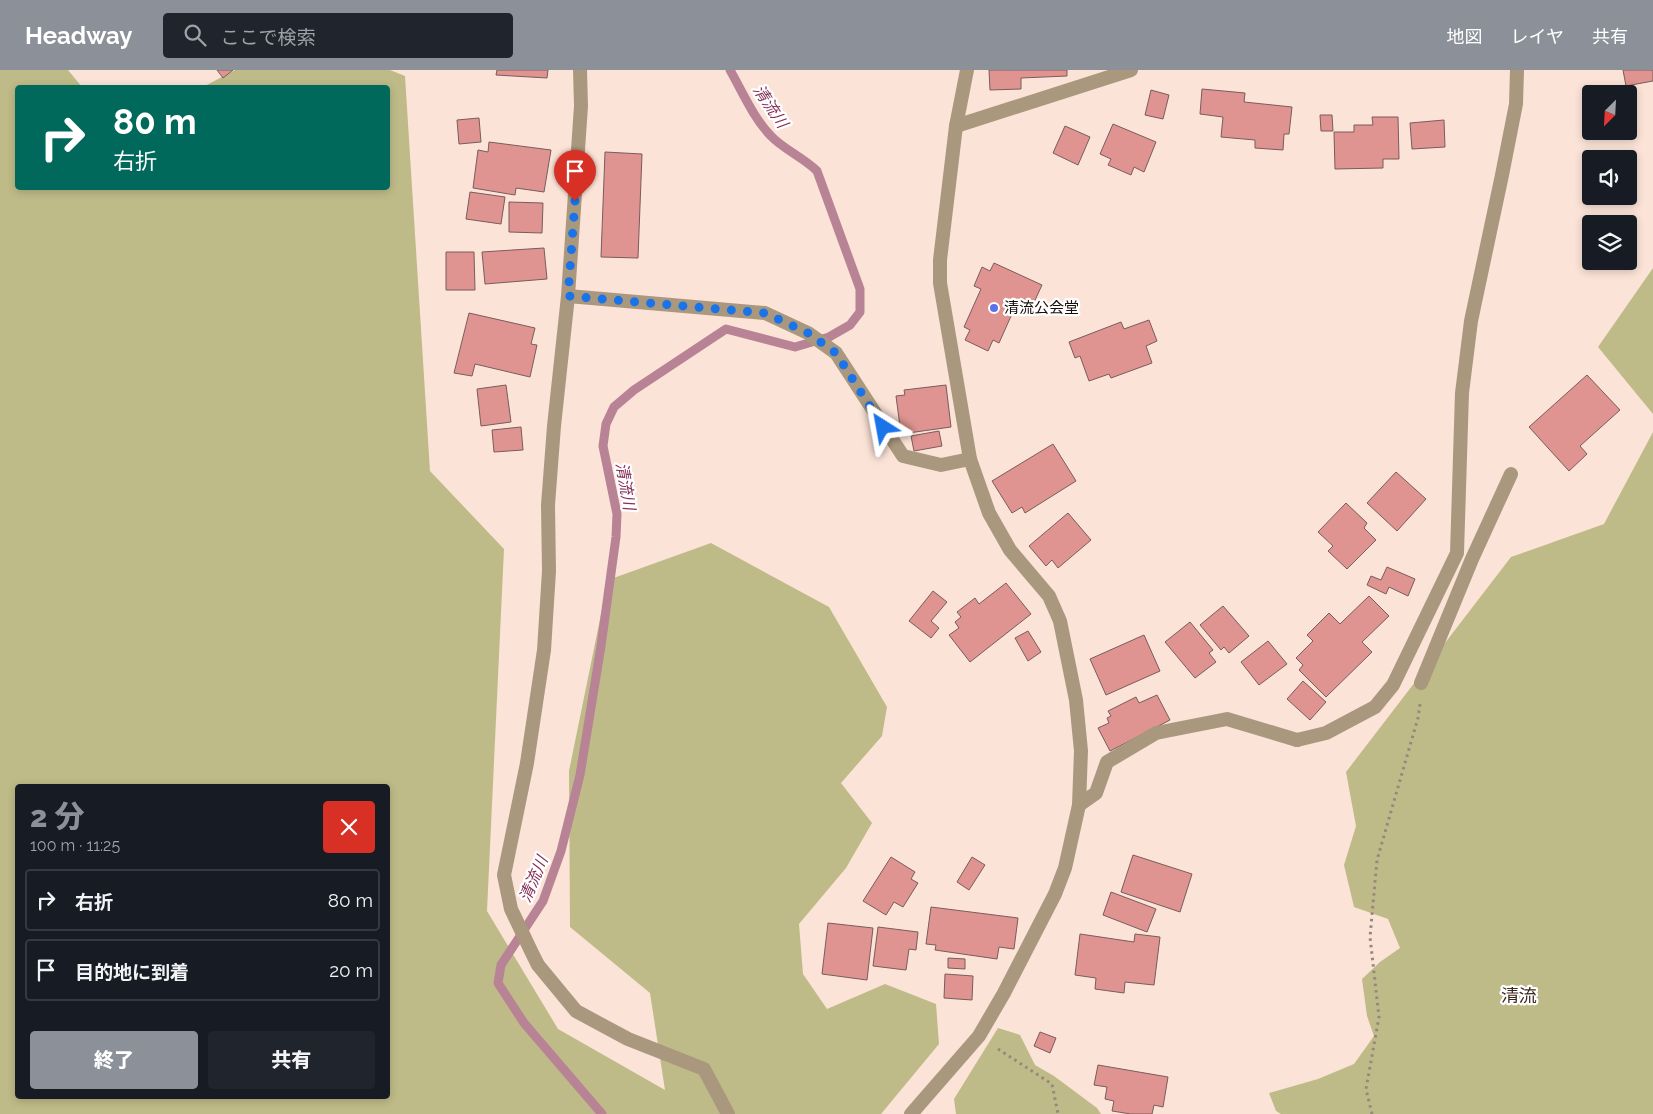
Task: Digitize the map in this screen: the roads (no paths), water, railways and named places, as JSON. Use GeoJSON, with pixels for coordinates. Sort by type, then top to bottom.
{"type":"FeatureCollection","features":[{"type":"Feature","properties":{"kind":"street"},"geometry":{"type":"LineString","coordinates":[[911,1114],[979,1036],[1004,993],[1055,894],[1065,868],[1079,805],[1081,751],[1076,700],[1060,621],[1049,596],[1010,550],[988,513],[970,459],[940,284],[940,260],[956,126],[967,70]]}},
{"type":"Feature","properties":{"kind":"street"},"geometry":{"type":"LineString","coordinates":[[956,126],[1131,70]]}},
{"type":"Feature","properties":{"kind":"street"},"geometry":{"type":"LineString","coordinates":[[1079,805],[1096,793],[1107,762],[1156,733],[1227,719],[1297,740],[1326,733],[1375,707],[1393,684],[1457,552],[1462,394],[1470,321],[1514,113],[1517,70]]}},
{"type":"Feature","properties":{"kind":"street"},"geometry":{"type":"LineString","coordinates":[[580,71],[581,106],[568,296],[554,426],[548,505],[549,572],[544,650],[527,763],[504,875],[511,909],[538,965],[576,1011],[628,1039],[704,1069],[728,1114]]}},
{"type":"Feature","properties":{"kind":"street"},"geometry":{"type":"LineString","coordinates":[[568,296],[765,313],[808,333],[836,353],[903,456],[940,465],[970,459]]}},
{"type":"Feature","properties":{"kind":"street"},"geometry":{"type":"LineString","coordinates":[[1421,684],[1472,559],[1511,474]]}},
{"type":"Feature","properties":{"kind":"street"},"geometry":{"type":"LineString","coordinates":[[1457,552],[1472,559]]}},
{"type":"Feature","properties":{"kind":"waterway","name":"清流川"},"geometry":{"type":"LineString","coordinates":[[602,1114],[524,1023],[498,983],[501,965],[543,901],[561,851],[580,775],[616,537],[617,514],[603,446],[606,424],[614,407],[634,390],[726,329],[795,347],[829,337],[850,325],[860,312],[860,289],[817,171],[776,141],[765,129],[730,70]]}},
{"type":"Feature","properties":{"kind":"place","name":"清流公会堂"},"geometry":{"type":"Point","coordinates":[994,308]}},
{"type":"Feature","properties":{"kind":"district","name":"清流"},"geometry":{"type":"Point","coordinates":[1519,996]}}]}
